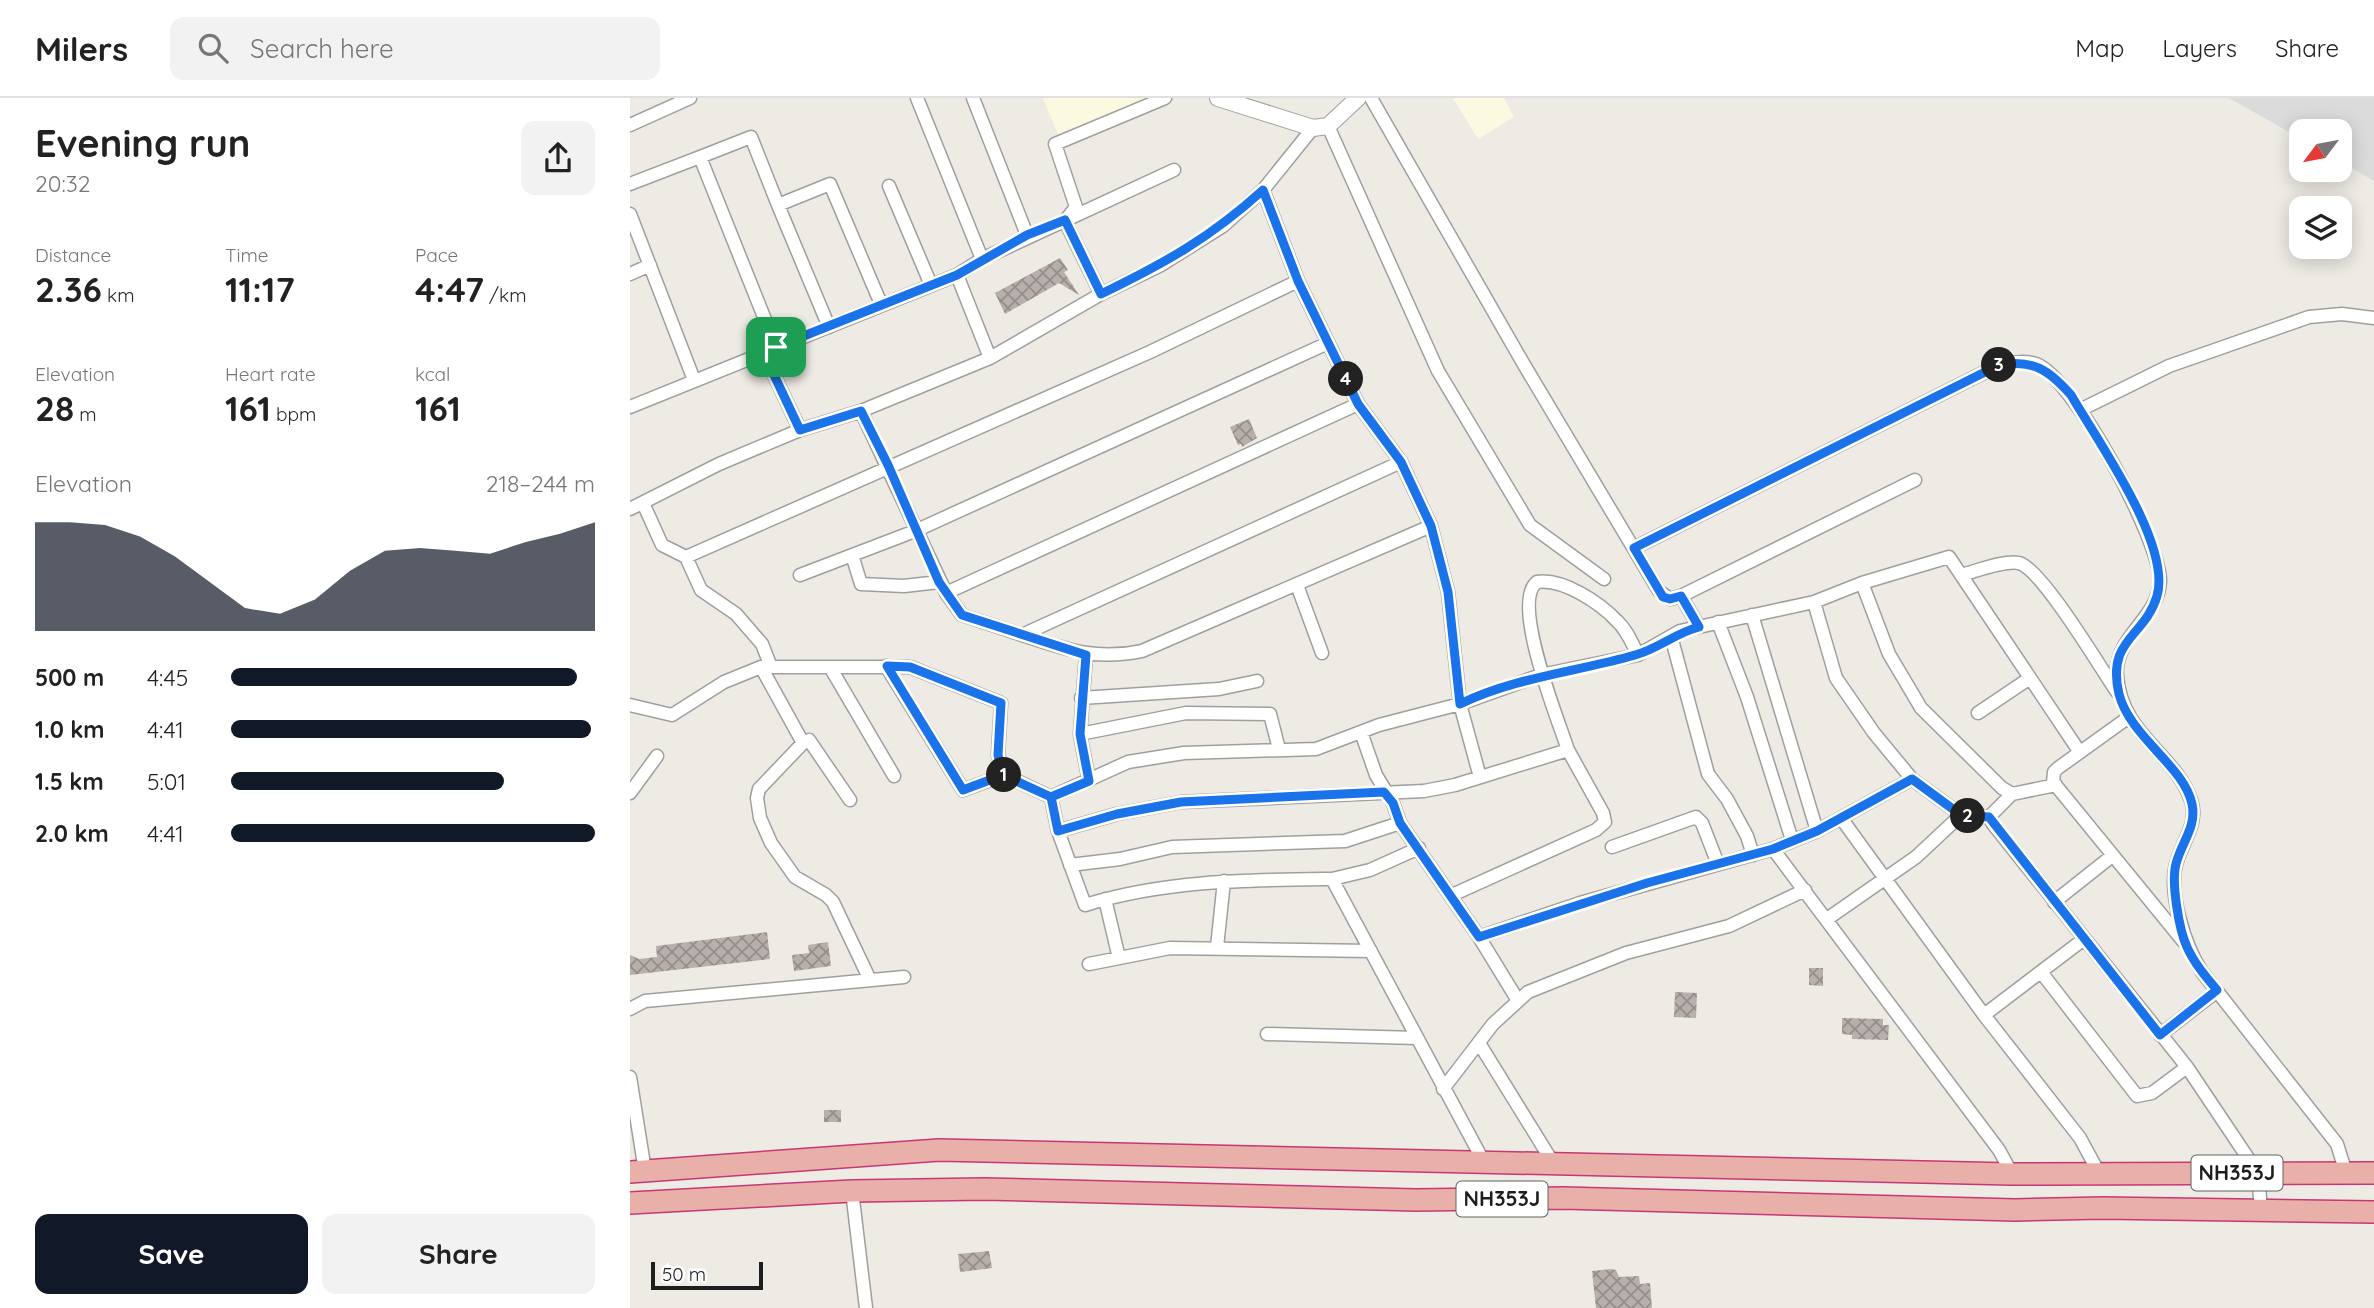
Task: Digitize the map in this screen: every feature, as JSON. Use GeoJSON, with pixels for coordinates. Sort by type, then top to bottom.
{"type":"FeatureCollection","features":[{"type":"Feature","properties":{"kind":"highway","name":"NH353J"},"geometry":{"type":"LineString","coordinates":[[638,1172],[830,1155],[939,1150],[1555,1166],[2012,1174],[2374,1173]]}},
{"type":"Feature","properties":{"kind":"highway","name":"NH353J"},"geometry":{"type":"LineString","coordinates":[[630,1203],[852,1191],[984,1189],[1416,1200],[1563,1198],[2015,1210],[2374,1212]]}},
{"type":"Feature","properties":{"kind":"street"},"geometry":{"type":"LineString","coordinates":[[630,125],[690,98]]}},
{"type":"Feature","properties":{"kind":"street"},"geometry":{"type":"LineString","coordinates":[[917,98],[982,259]]}},
{"type":"Feature","properties":{"kind":"street"},"geometry":{"type":"LineString","coordinates":[[973,98],[1027,235]]}},
{"type":"Feature","properties":{"kind":"street"},"geometry":{"type":"LineString","coordinates":[[1065,220],[1076,207],[1055,144],[1165,98]]}},
{"type":"Feature","properties":{"kind":"street"},"geometry":{"type":"LineString","coordinates":[[1219,98],[1321,127],[1438,371],[1530,525],[1604,579]]}},
{"type":"Feature","properties":{"kind":"street"},"geometry":{"type":"LineString","coordinates":[[630,509],[719,464],[800,430],[861,411],[990,358],[1101,294],[1161,265],[1223,226],[1263,190],[1321,127],[1358,98]]}},
{"type":"Feature","properties":{"kind":"street"},"geometry":{"type":"LineString","coordinates":[[1371,98],[1663,597],[1670,599],[1681,596],[1915,480]]}},
{"type":"Feature","properties":{"kind":"street"},"geometry":{"type":"LineString","coordinates":[[630,184],[751,137],[829,327]]}},
{"type":"Feature","properties":{"kind":"street"},"geometry":{"type":"LineString","coordinates":[[699,157],[800,430]]}},
{"type":"Feature","properties":{"kind":"street"},"geometry":{"type":"LineString","coordinates":[[630,407],[957,275],[1027,235],[1174,170]]}},
{"type":"Feature","properties":{"kind":"street"},"geometry":{"type":"LineString","coordinates":[[778,205],[830,184],[881,304]]}},
{"type":"Feature","properties":{"kind":"street"},"geometry":{"type":"LineString","coordinates":[[889,186],[931,285]]}},
{"type":"Feature","properties":{"kind":"street"},"geometry":{"type":"LineString","coordinates":[[1263,190],[1298,281],[1358,404],[1401,462],[1431,526],[1448,592],[1460,704],[1480,777]]}},
{"type":"Feature","properties":{"kind":"street"},"geometry":{"type":"LineString","coordinates":[[630,215],[694,380]]}},
{"type":"Feature","properties":{"kind":"street"},"geometry":{"type":"LineString","coordinates":[[1065,220],[1101,294]]}},
{"type":"Feature","properties":{"kind":"street"},"geometry":{"type":"LineString","coordinates":[[630,274],[650,265]]}},
{"type":"Feature","properties":{"kind":"street"},"geometry":{"type":"LineString","coordinates":[[957,275],[990,358]]}},
{"type":"Feature","properties":{"kind":"street"},"geometry":{"type":"LineString","coordinates":[[686,557],[888,465],[1139,358],[1298,281]]}},
{"type":"Feature","properties":{"kind":"street"},"geometry":{"type":"LineString","coordinates":[[2080,410],[2169,366],[2309,317],[2342,314],[2374,317]]}},
{"type":"Feature","properties":{"kind":"street"},"geometry":{"type":"LineString","coordinates":[[800,575],[915,531],[1328,343]]}},
{"type":"Feature","properties":{"kind":"street"},"geometry":{"type":"LineString","coordinates":[[1634,548],[1999,365],[2018,362],[2036,364],[2055,377],[2080,410],[2146,527],[2158,559],[2160,582],[2157,598],[2119,651],[2116,671],[2119,695]]}},
{"type":"Feature","properties":{"kind":"street"},"geometry":{"type":"LineString","coordinates":[[852,555],[861,584],[942,588],[1358,404]]}},
{"type":"Feature","properties":{"kind":"street"},"geometry":{"type":"LineString","coordinates":[[861,411],[942,588],[962,615],[1086,655],[1142,651],[1431,526]]}},
{"type":"Feature","properties":{"kind":"street"},"geometry":{"type":"LineString","coordinates":[[1022,635],[1401,462]]}},
{"type":"Feature","properties":{"kind":"street"},"geometry":{"type":"LineString","coordinates":[[643,503],[662,545],[686,557],[701,590],[736,614],[762,644],[766,667],[803,743]]}},
{"type":"Feature","properties":{"kind":"street"},"geometry":{"type":"LineString","coordinates":[[887,666],[963,790],[1003,775],[1051,797],[1128,762],[1184,753],[1316,749],[1361,732],[1460,704],[1541,675],[1638,654],[1671,636],[1699,627],[1814,602],[1862,583],[1949,556],[2079,751]]}},
{"type":"Feature","properties":{"kind":"street"},"geometry":{"type":"LineString","coordinates":[[1961,575],[2017,562],[2027,566],[2044,584],[2119,695],[2129,717],[2182,783],[2191,801],[2191,829],[2176,862],[2174,875],[2185,944]]}},
{"type":"Feature","properties":{"kind":"street"},"geometry":{"type":"LineString","coordinates":[[1452,895],[1596,830],[1605,822],[1604,813],[1568,750],[1541,675],[1532,637],[1530,593],[1537,582],[1557,584],[1605,610],[1624,628],[1638,654]]}},
{"type":"Feature","properties":{"kind":"street"},"geometry":{"type":"LineString","coordinates":[[1862,583],[1889,654],[1921,708],[1988,778],[2011,794]]}},
{"type":"Feature","properties":{"kind":"street"},"geometry":{"type":"LineString","coordinates":[[1297,585],[1322,653]]}},
{"type":"Feature","properties":{"kind":"street"},"geometry":{"type":"LineString","coordinates":[[1681,596],[1699,627]]}},
{"type":"Feature","properties":{"kind":"street"},"geometry":{"type":"LineString","coordinates":[[1814,602],[1836,678],[1874,733],[1912,779],[1961,815],[1989,817],[2187,1067],[2258,1173],[2262,1210]]}},
{"type":"Feature","properties":{"kind":"street"},"geometry":{"type":"LineString","coordinates":[[1752,615],[1817,831]]}},
{"type":"Feature","properties":{"kind":"street"},"geometry":{"type":"LineString","coordinates":[[1718,622],[1747,697],[1792,840]]}},
{"type":"Feature","properties":{"kind":"street"},"geometry":{"type":"LineString","coordinates":[[1671,636],[1708,774],[1727,799],[1747,835],[1753,855]]}},
{"type":"Feature","properties":{"kind":"street"},"geometry":{"type":"LineString","coordinates":[[1086,655],[1080,734],[1089,781]]}},
{"type":"Feature","properties":{"kind":"street"},"geometry":{"type":"LineString","coordinates":[[630,705],[673,715],[724,682],[766,667],[910,667],[1001,703],[998,755],[1003,775]]}},
{"type":"Feature","properties":{"kind":"street"},"geometry":{"type":"LineString","coordinates":[[830,667],[894,776]]}},
{"type":"Feature","properties":{"kind":"street"},"geometry":{"type":"LineString","coordinates":[[1978,713],[2030,678]]}},
{"type":"Feature","properties":{"kind":"street"},"geometry":{"type":"LineString","coordinates":[[1081,698],[1219,689],[1256,681]]}},
{"type":"Feature","properties":{"kind":"street"},"geometry":{"type":"LineString","coordinates":[[1080,734],[1186,713],[1270,714],[1279,750]]}},
{"type":"Feature","properties":{"kind":"street"},"geometry":{"type":"LineString","coordinates":[[2129,717],[2079,751],[2054,772],[2056,785],[2185,944],[2217,990],[2337,1144],[2346,1173]]}},
{"type":"Feature","properties":{"kind":"street"},"geometry":{"type":"LineString","coordinates":[[1361,732],[1384,792],[1393,803],[1400,823],[1452,895],[1517,999]]}},
{"type":"Feature","properties":{"kind":"street"},"geometry":{"type":"LineString","coordinates":[[850,800],[809,740],[759,789],[757,798],[760,818],[785,867],[832,902],[870,980]]}},
{"type":"Feature","properties":{"kind":"street"},"geometry":{"type":"LineString","coordinates":[[1058,831],[1117,814],[1181,802],[1424,791],[1568,750]]}},
{"type":"Feature","properties":{"kind":"street"},"geometry":{"type":"LineString","coordinates":[[630,793],[657,756]]}},
{"type":"Feature","properties":{"kind":"street"},"geometry":{"type":"LineString","coordinates":[[1479,937],[1580,903],[1773,849],[1817,831],[1912,779]]}},
{"type":"Feature","properties":{"kind":"street"},"geometry":{"type":"LineString","coordinates":[[1989,817],[2011,794],[2056,785]]}},
{"type":"Feature","properties":{"kind":"street"},"geometry":{"type":"LineString","coordinates":[[1051,797],[1058,831],[1085,905],[1129,891],[1224,881],[1332,879],[1370,870],[1419,848]]}},
{"type":"Feature","properties":{"kind":"street"},"geometry":{"type":"LineString","coordinates":[[1826,919],[1916,857],[1961,815]]}},
{"type":"Feature","properties":{"kind":"street"},"geometry":{"type":"LineString","coordinates":[[1612,847],[1696,817],[1718,864]]}},
{"type":"Feature","properties":{"kind":"street"},"geometry":{"type":"LineString","coordinates":[[1841,818],[1984,1016],[2080,1138],[2099,1173]]}},
{"type":"Feature","properties":{"kind":"street"},"geometry":{"type":"LineString","coordinates":[[1070,865],[1120,859],[1172,847],[1345,841],[1400,823]]}},
{"type":"Feature","properties":{"kind":"street"},"geometry":{"type":"LineString","coordinates":[[1773,849],[1998,1150],[2012,1174]]}},
{"type":"Feature","properties":{"kind":"street"},"geometry":{"type":"LineString","coordinates":[[2054,902],[2112,856]]}},
{"type":"Feature","properties":{"kind":"street"},"geometry":{"type":"LineString","coordinates":[[1332,879],[1485,1164]]}},
{"type":"Feature","properties":{"kind":"street"},"geometry":{"type":"LineString","coordinates":[[1217,947],[1224,881]]}},
{"type":"Feature","properties":{"kind":"street"},"geometry":{"type":"LineString","coordinates":[[1443,1089],[1517,999],[1626,953],[1729,926],[1805,890]]}},
{"type":"Feature","properties":{"kind":"street"},"geometry":{"type":"LineString","coordinates":[[1105,899],[1119,958]]}},
{"type":"Feature","properties":{"kind":"street"},"geometry":{"type":"LineString","coordinates":[[1984,1016],[2084,940]]}},
{"type":"Feature","properties":{"kind":"street"},"geometry":{"type":"LineString","coordinates":[[1089,964],[1170,948],[1371,951]]}},
{"type":"Feature","properties":{"kind":"street"},"geometry":{"type":"LineString","coordinates":[[2041,972],[2137,1096],[2152,1094],[2187,1067]]}},
{"type":"Feature","properties":{"kind":"street"},"geometry":{"type":"LineString","coordinates":[[630,1009],[645,1001],[904,977]]}},
{"type":"Feature","properties":{"kind":"street"},"geometry":{"type":"LineString","coordinates":[[2160,1035],[2217,990]]}},
{"type":"Feature","properties":{"kind":"street"},"geometry":{"type":"LineString","coordinates":[[1268,1034],[1417,1038]]}},
{"type":"Feature","properties":{"kind":"street"},"geometry":{"type":"LineString","coordinates":[[1479,1042],[1555,1166]]}},
{"type":"Feature","properties":{"kind":"street"},"geometry":{"type":"LineString","coordinates":[[630,1077],[638,1172]]}},
{"type":"Feature","properties":{"kind":"street"},"geometry":{"type":"LineString","coordinates":[[852,1191],[866,1308]]}},
{"type":"Feature","properties":{"kind":"shaded area"},"geometry":{"type":"Polygon","coordinates":[[[1043,98],[1150,98],[1059,137],[1043,98]]]}},
{"type":"Feature","properties":{"kind":"shaded area"},"geometry":{"type":"Polygon","coordinates":[[[1453,98],[1504,98],[1514,117],[1478,139],[1453,98]]]}},
{"type":"Feature","properties":{"kind":"shaded area"},"geometry":{"type":"Polygon","coordinates":[[[2229,98],[2374,98],[2374,181],[2352,168],[2352,119],[2289,119],[2289,132],[2229,98]]]}},
{"type":"Feature","properties":{"kind":"building"},"geometry":{"type":"Polygon","coordinates":[[[1060,258],[1068,270],[1064,272],[1079,295],[1059,283],[1005,314],[995,293],[1060,258]]]}},
{"type":"Feature","properties":{"kind":"building"},"geometry":{"type":"Polygon","coordinates":[[[1249,419],[1257,438],[1242,447],[1241,444],[1238,445],[1230,427],[1249,419]]]}},
{"type":"Feature","properties":{"kind":"building"},"geometry":{"type":"Polygon","coordinates":[[[767,932],[770,959],[630,975],[630,955],[639,959],[657,957],[656,946],[767,932]]]}},
{"type":"Feature","properties":{"kind":"building"},"geometry":{"type":"Polygon","coordinates":[[[828,942],[831,966],[794,971],[792,955],[809,953],[808,945],[828,942]]]}},
{"type":"Feature","properties":{"kind":"building"},"geometry":{"type":"Polygon","coordinates":[[[1809,968],[1823,968],[1823,986],[1809,985],[1809,968]]]}},
{"type":"Feature","properties":{"kind":"building"},"geometry":{"type":"Polygon","coordinates":[[[1675,992],[1697,993],[1696,1018],[1674,1017],[1675,992]]]}},
{"type":"Feature","properties":{"kind":"building"},"geometry":{"type":"Polygon","coordinates":[[[1842,1018],[1883,1019],[1883,1025],[1889,1025],[1888,1040],[1852,1039],[1852,1035],[1842,1034],[1842,1018]]]}},
{"type":"Feature","properties":{"kind":"building"},"geometry":{"type":"Polygon","coordinates":[[[824,1110],[841,1110],[841,1122],[824,1122],[824,1110]]]}},
{"type":"Feature","properties":{"kind":"building"},"geometry":{"type":"Polygon","coordinates":[[[989,1251],[992,1268],[960,1272],[958,1254],[989,1251]]]}},
{"type":"Feature","properties":{"kind":"building"},"geometry":{"type":"Polygon","coordinates":[[[1616,1270],[1619,1277],[1639,1276],[1640,1284],[1650,1283],[1652,1308],[1596,1308],[1592,1271],[1616,1270]]]}},
{"type":"Feature","properties":{"kind":"route"},"geometry":{"type":"LineString","coordinates":[[776,347],[764,354],[800,430],[861,411],[888,465],[939,582],[962,615],[1086,655],[1080,734],[1089,781],[1051,797],[1003,775],[963,790],[887,666],[910,667],[1001,703],[998,755],[1003,775],[1025,787],[1051,797],[1058,831],[1117,814],[1181,802],[1384,792],[1393,803],[1400,823],[1479,937],[1580,903],[1773,849],[1817,831],[1912,779],[1961,815],[1989,817],[2160,1035],[2217,990],[2185,944],[2177,901],[2174,875],[2176,862],[2191,829],[2191,801],[2182,783],[2129,717],[2119,695],[2116,671],[2119,651],[2157,598],[2160,582],[2158,559],[2146,527],[2071,395],[2055,377],[2036,364],[2018,362],[1999,365],[1634,548],[1663,597],[1670,599],[1681,596],[1699,627],[1680,631],[1638,654],[1541,675],[1460,704],[1448,592],[1431,526],[1401,462],[1358,404],[1298,281],[1263,190],[1223,226],[1161,265],[1101,294],[1065,220],[1027,235],[957,275],[776,347]]}}]}
